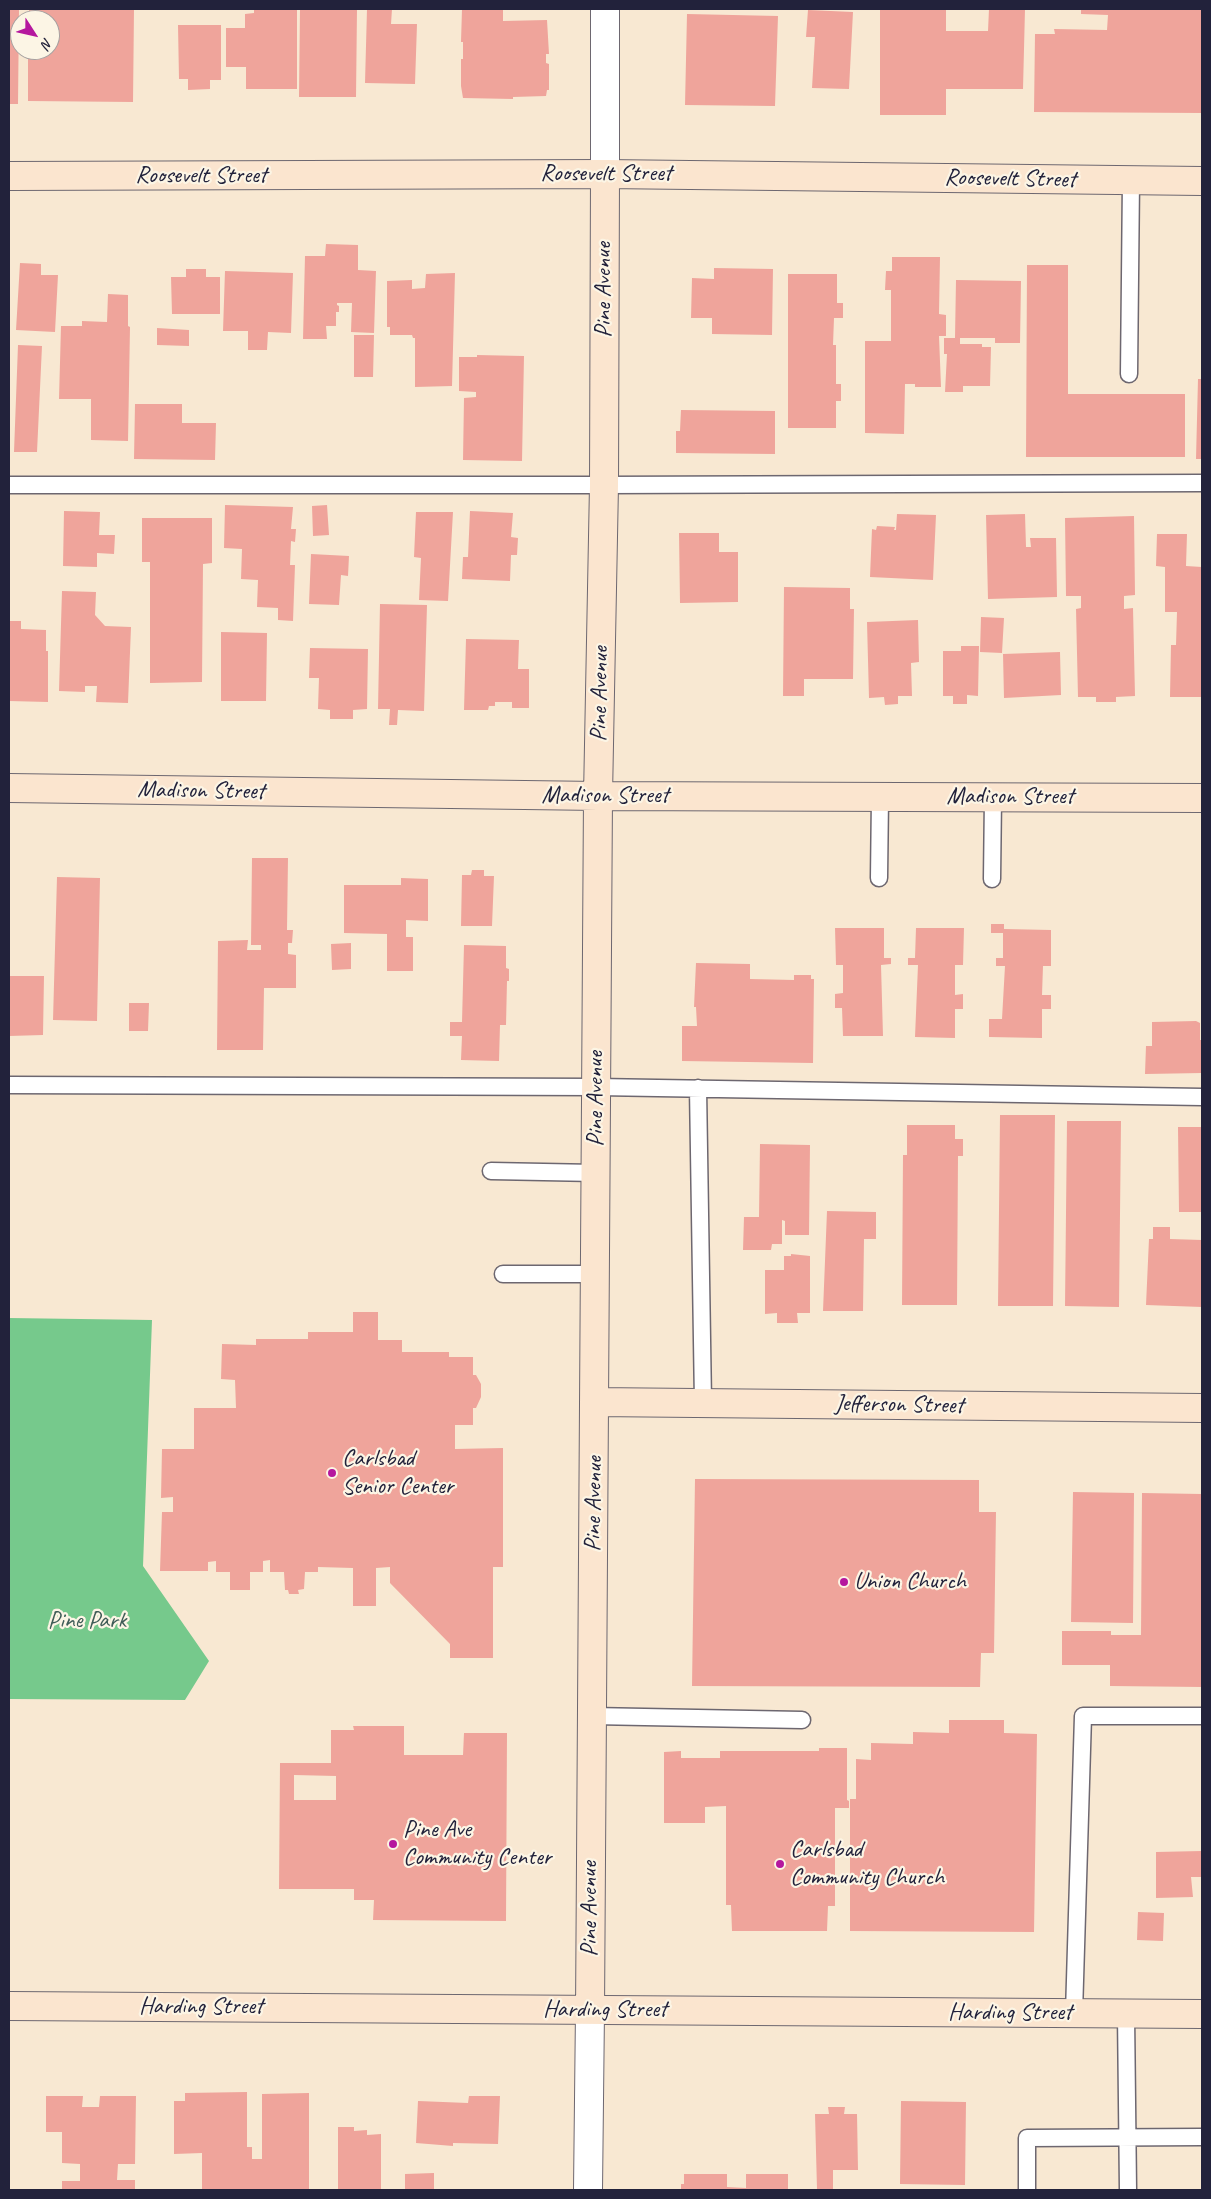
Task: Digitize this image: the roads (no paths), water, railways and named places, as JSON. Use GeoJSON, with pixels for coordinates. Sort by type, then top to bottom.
{"type":"FeatureCollection","features":[{"type":"Feature","properties":{"kind":"street","name":"Pine Avenue"},"geometry":{"type":"LineString","coordinates":[[588,2190],[598,796],[604,486],[605,9]]}},
{"type":"Feature","properties":{"kind":"street","name":"Roosevelt Street"},"geometry":{"type":"LineString","coordinates":[[9,176],[605,174],[1202,181]]}},
{"type":"Feature","properties":{"kind":"street","name":"Madison Street"},"geometry":{"type":"LineString","coordinates":[[9,788],[598,796],[1202,798]]}},
{"type":"Feature","properties":{"kind":"street","name":"Jefferson Street"},"geometry":{"type":"LineString","coordinates":[[595,1402],[1202,1408]]}},
{"type":"Feature","properties":{"kind":"street","name":"Harding Street"},"geometry":{"type":"LineString","coordinates":[[9,2006],[1202,2014]]}},
{"type":"Feature","properties":{"kind":"lane"},"geometry":{"type":"LineString","coordinates":[[1129,374],[1131,180]]}},
{"type":"Feature","properties":{"kind":"lane"},"geometry":{"type":"LineString","coordinates":[[9,485],[604,486],[1202,483]]}},
{"type":"Feature","properties":{"kind":"lane"},"geometry":{"type":"LineString","coordinates":[[880,797],[880,878]]}},
{"type":"Feature","properties":{"kind":"lane"},"geometry":{"type":"LineString","coordinates":[[992,879],[993,797]]}},
{"type":"Feature","properties":{"kind":"lane"},"geometry":{"type":"LineString","coordinates":[[9,1085],[698,1088],[1202,1097]]}},
{"type":"Feature","properties":{"kind":"lane"},"geometry":{"type":"LineString","coordinates":[[698,1088],[703,1403]]}},
{"type":"Feature","properties":{"kind":"lane"},"geometry":{"type":"LineString","coordinates":[[491,1171],[596,1172]]}},
{"type":"Feature","properties":{"kind":"lane"},"geometry":{"type":"LineString","coordinates":[[503,1274],[596,1274]]}},
{"type":"Feature","properties":{"kind":"lane"},"geometry":{"type":"LineString","coordinates":[[592,1716],[802,1720]]}},
{"type":"Feature","properties":{"kind":"lane"},"geometry":{"type":"LineString","coordinates":[[1074,2013],[1083,1716],[1202,1716]]}},
{"type":"Feature","properties":{"kind":"lane"},"geometry":{"type":"LineString","coordinates":[[1126,2014],[1128,2190]]}},
{"type":"Feature","properties":{"kind":"lane"},"geometry":{"type":"LineString","coordinates":[[1027,2190],[1026,2138],[1202,2137]]}},
{"type":"Feature","properties":{"kind":"place","name":"Carlsbad Senior Center"},"geometry":{"type":"Point","coordinates":[332,1473]}},
{"type":"Feature","properties":{"kind":"place","name":"Union Church"},"geometry":{"type":"Point","coordinates":[844,1582]}},
{"type":"Feature","properties":{"kind":"place","name":"Pine Ave Community Center"},"geometry":{"type":"Point","coordinates":[393,1844]}},
{"type":"Feature","properties":{"kind":"place","name":"Carlsbad Community Church"},"geometry":{"type":"Point","coordinates":[780,1864]}},
{"type":"Feature","properties":{"kind":"park label","name":"Pine Park"},"geometry":{"type":"Point","coordinates":[87,1621]}}]}
